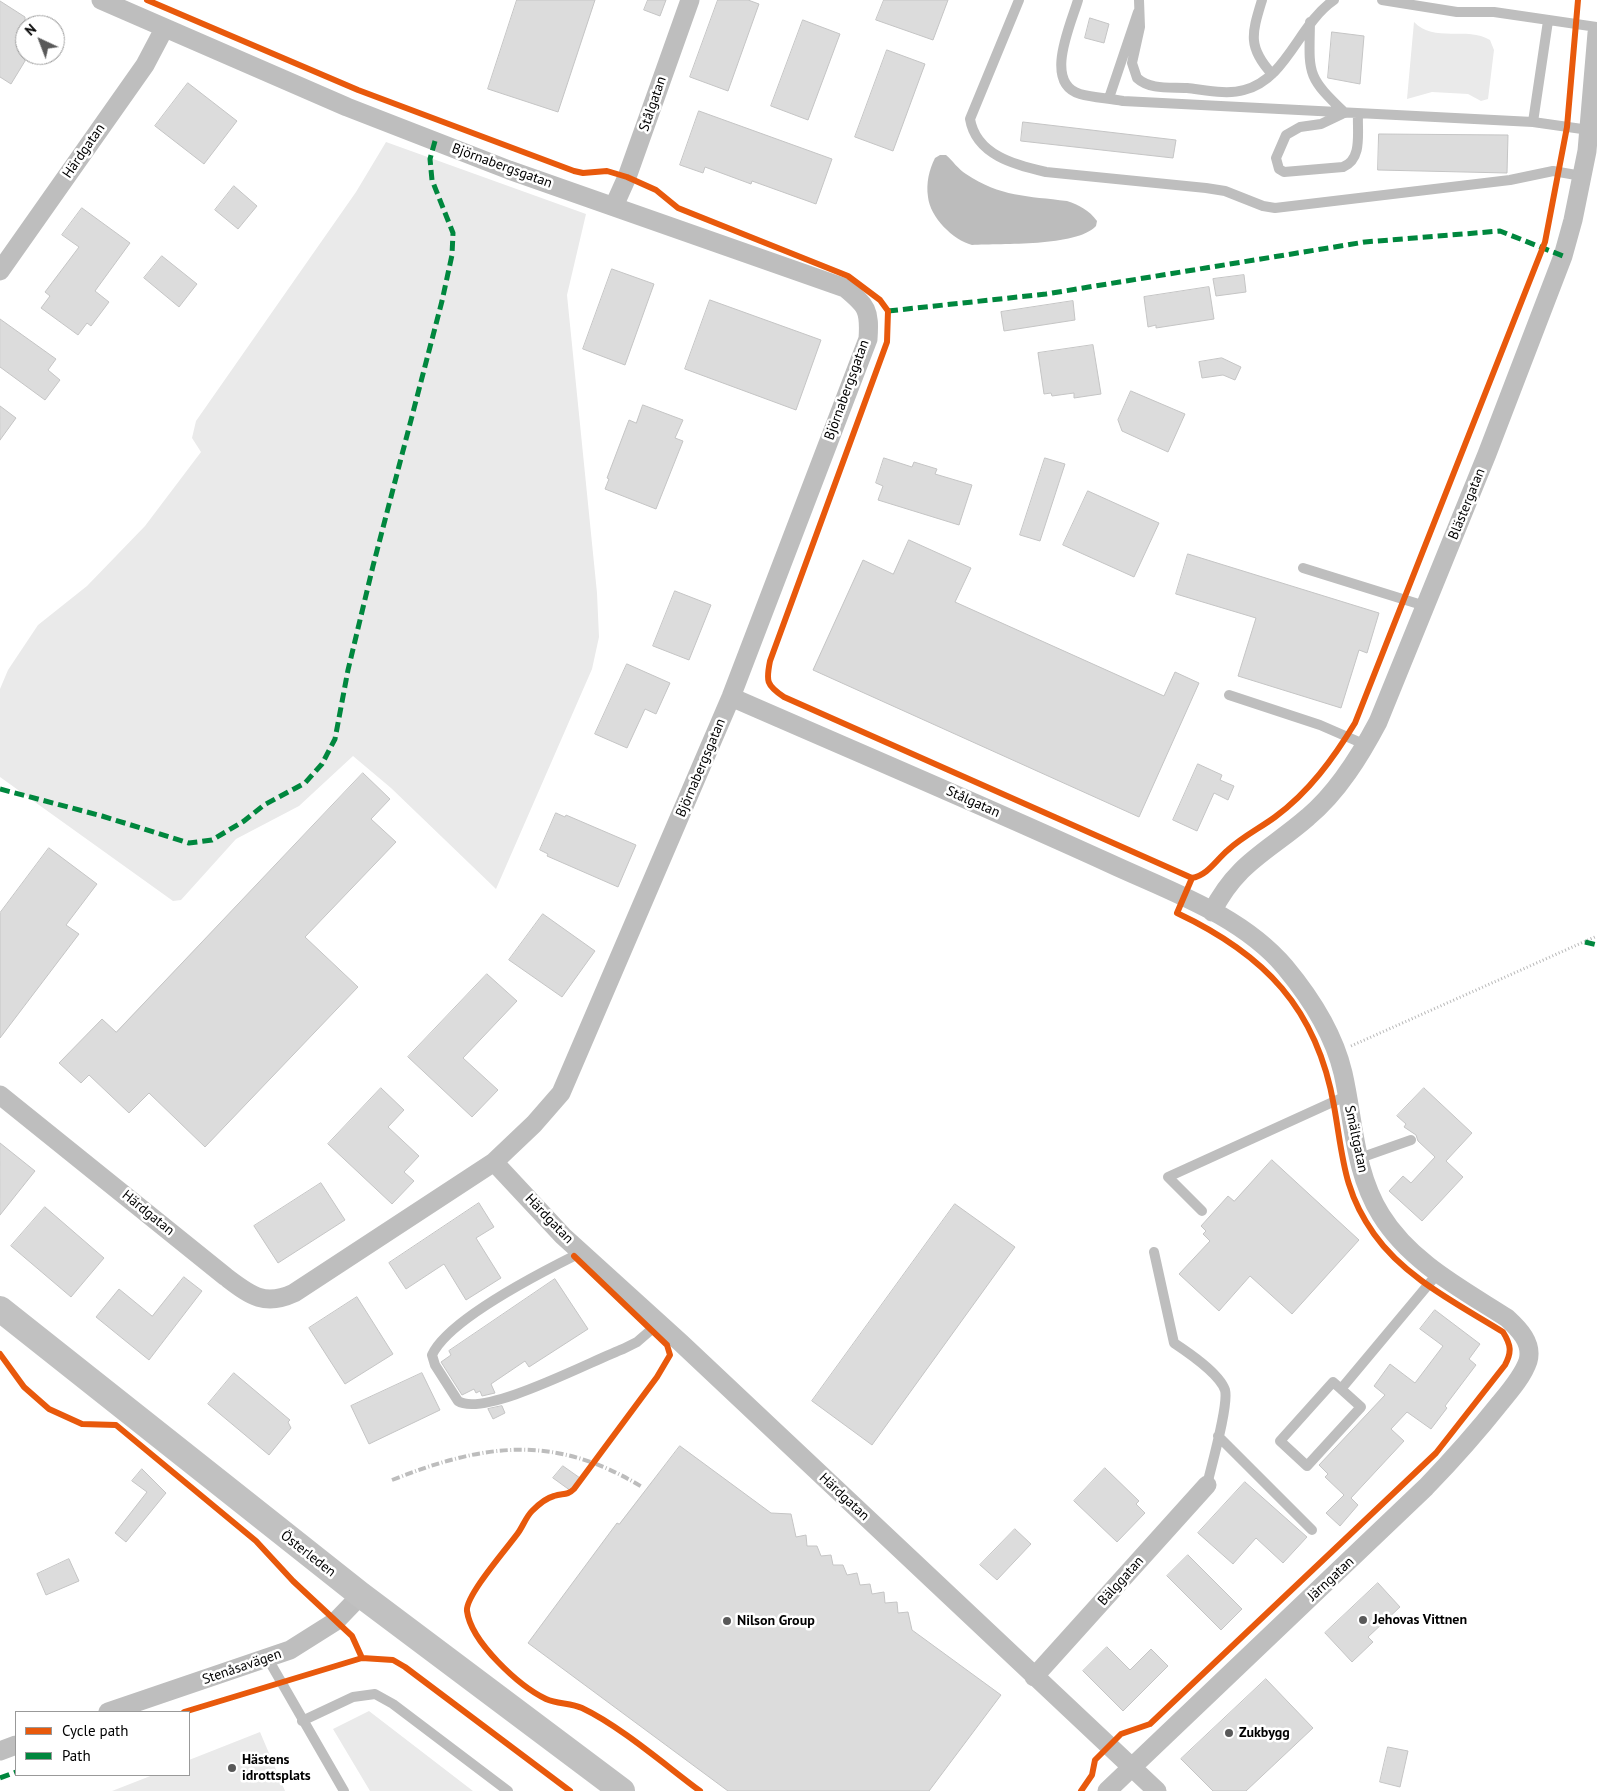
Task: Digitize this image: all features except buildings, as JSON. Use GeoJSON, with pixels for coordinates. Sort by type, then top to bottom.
{"type":"FeatureCollection","features":[{"type":"Feature","properties":{"kind":"main road","name":"Österleden"},"geometry":{"type":"LineString","coordinates":[[0,1309],[360,1595],[622,1791]]}},
{"type":"Feature","properties":{"kind":"street","name":"Björnabergsgatan"},"geometry":{"type":"LineString","coordinates":[[101,0],[347,107],[509,170],[845,288],[863,302],[870,316],[868,338],[731,697],[561,1092],[534,1124],[494,1162]]}},
{"type":"Feature","properties":{"kind":"street","name":"Stålgatan"},"geometry":{"type":"LineString","coordinates":[[614,206],[627,177],[690,0]]}},
{"type":"Feature","properties":{"kind":"street","name":"Härdgatan"},"geometry":{"type":"LineString","coordinates":[[0,271],[145,65],[164,29]]}},
{"type":"Feature","properties":{"kind":"street","name":"Blästergatan"},"geometry":{"type":"LineString","coordinates":[[1212,912],[1234,875],[1253,857],[1310,816],[1340,783],[1366,745],[1378,722],[1542,317],[1563,256],[1582,176],[1589,130],[1597,33]]}},
{"type":"Feature","properties":{"kind":"street","name":"Stålgatan"},"geometry":{"type":"LineString","coordinates":[[731,697],[1066,844],[1212,912]]}},
{"type":"Feature","properties":{"kind":"street","name":"Smältgatan"},"geometry":{"type":"LineString","coordinates":[[1212,912],[1252,935],[1286,968],[1322,1020],[1342,1071],[1358,1159],[1380,1214],[1394,1233],[1438,1273],[1507,1318],[1517,1327],[1528,1346]]}},
{"type":"Feature","properties":{"kind":"street","name":"Härdgatan"},"geometry":{"type":"LineString","coordinates":[[0,1095],[226,1277],[241,1288],[265,1300],[282,1298],[294,1293],[494,1162],[578,1249],[1157,1791]]}},
{"type":"Feature","properties":{"kind":"street","name":"Järngatan"},"geometry":{"type":"LineString","coordinates":[[1107,1791],[1426,1487],[1473,1437],[1508,1394],[1528,1360],[1528,1346]]}},
{"type":"Feature","properties":{"kind":"street","name":"Bälggatan"},"geometry":{"type":"LineString","coordinates":[[1034,1677],[1208,1485]]}},
{"type":"Feature","properties":{"kind":"street","name":"Stenåsavägen"},"geometry":{"type":"LineString","coordinates":[[111,1711],[290,1650],[336,1621],[360,1595]]}},
{"type":"Feature","properties":{"kind":"street"},"geometry":{"type":"LineString","coordinates":[[0,1752],[15,1745]]}},
{"type":"Feature","properties":{"kind":"lane"},"geometry":{"type":"LineString","coordinates":[[1019,0],[970,119],[977,138],[988,149],[1019,166],[1046,172],[1225,191],[1263,206],[1275,208],[1510,180],[1553,171],[1582,176]]}},
{"type":"Feature","properties":{"kind":"lane"},"geometry":{"type":"LineString","coordinates":[[1078,0],[1061,60],[1061,73],[1070,88],[1079,94],[1109,98],[1358,114],[1533,122],[1589,130]]}},
{"type":"Feature","properties":{"kind":"lane"},"geometry":{"type":"LineString","coordinates":[[1262,0],[1253,42],[1256,55],[1272,74]]}},
{"type":"Feature","properties":{"kind":"lane"},"geometry":{"type":"LineString","coordinates":[[1139,4],[1140,27],[1132,63],[1136,78],[1150,86],[1234,92],[1256,85],[1272,74],[1288,57],[1310,22],[1334,0]]}},
{"type":"Feature","properties":{"kind":"lane"},"geometry":{"type":"LineString","coordinates":[[1382,0],[1457,12],[1500,12],[1548,21],[1597,27]]}},
{"type":"Feature","properties":{"kind":"lane"},"geometry":{"type":"LineString","coordinates":[[1109,98],[1139,4]]}},
{"type":"Feature","properties":{"kind":"lane"},"geometry":{"type":"LineString","coordinates":[[1533,122],[1548,21]]}},
{"type":"Feature","properties":{"kind":"lane"},"geometry":{"type":"LineString","coordinates":[[1310,22],[1308,56],[1310,72],[1319,88],[1345,113]]}},
{"type":"Feature","properties":{"kind":"lane"},"geometry":{"type":"LineString","coordinates":[[1345,113],[1321,124],[1300,127],[1286,135],[1276,158],[1279,169],[1284,172],[1349,165],[1356,156],[1358,114]]}},
{"type":"Feature","properties":{"kind":"lane"},"geometry":{"type":"LineString","coordinates":[[1303,568],[1425,606]]}},
{"type":"Feature","properties":{"kind":"lane"},"geometry":{"type":"LineString","coordinates":[[1229,695],[1320,725],[1366,745]]}},
{"type":"Feature","properties":{"kind":"lane"},"geometry":{"type":"LineString","coordinates":[[1202,1211],[1168,1177],[1346,1096]]}},
{"type":"Feature","properties":{"kind":"lane"},"geometry":{"type":"LineString","coordinates":[[1358,1159],[1411,1140]]}},
{"type":"Feature","properties":{"kind":"lane"},"geometry":{"type":"LineString","coordinates":[[578,1249],[574,1256],[506,1294],[443,1338],[432,1355],[435,1365],[458,1400],[463,1404],[480,1404],[519,1394],[637,1342],[659,1323]]}},
{"type":"Feature","properties":{"kind":"lane"},"geometry":{"type":"LineString","coordinates":[[1154,1252],[1174,1343],[1204,1364],[1224,1390],[1224,1407],[1208,1485]]}},
{"type":"Feature","properties":{"kind":"lane"},"geometry":{"type":"LineString","coordinates":[[1341,1389],[1438,1273]]}},
{"type":"Feature","properties":{"kind":"lane"},"geometry":{"type":"LineString","coordinates":[[1333,1382],[1341,1389],[1360,1407],[1307,1466],[1280,1441],[1333,1382]]}},
{"type":"Feature","properties":{"kind":"lane"},"geometry":{"type":"LineString","coordinates":[[1218,1436],[1312,1530]]}},
{"type":"Feature","properties":{"kind":"lane"},"geometry":{"type":"LineString","coordinates":[[268,1659],[302,1722],[344,1791]]}},
{"type":"Feature","properties":{"kind":"lane"},"geometry":{"type":"LineString","coordinates":[[302,1722],[353,1697],[375,1694],[393,1704],[508,1791]]}},
{"type":"Feature","properties":{"kind":"path"},"geometry":{"type":"LineString","coordinates":[[1336,1054],[1597,936]]}},
{"type":"Feature","properties":{"kind":"shaded area"},"geometry":{"type":"Polygon","coordinates":[[[1414,22],[1431,32],[1471,34],[1490,40],[1494,50],[1488,99],[1481,101],[1468,94],[1432,92],[1407,99],[1414,22]]]}},
{"type":"Feature","properties":{"kind":"shaded area"},"geometry":{"type":"Polygon","coordinates":[[[386,142],[586,214],[567,295],[597,593],[599,637],[592,669],[496,889],[391,788],[353,756],[299,806],[236,839],[181,900],[173,901],[0,777],[0,689],[8,670],[38,625],[87,586],[145,526],[201,452],[192,438],[196,421],[356,192],[386,142]]]}},
{"type":"Feature","properties":{"kind":"shaded area"},"geometry":{"type":"Polygon","coordinates":[[[940,155],[946,155],[963,172],[991,187],[1015,194],[1067,201],[1076,204],[1094,217],[1097,221],[1096,226],[1086,233],[1056,241],[972,245],[965,242],[944,227],[930,205],[927,192],[928,177],[935,158],[940,155]]]}},
{"type":"Feature","properties":{"kind":"shaded area"},"geometry":{"type":"Polygon","coordinates":[[[369,1711],[473,1791],[370,1791],[333,1729],[369,1711]]]}},
{"type":"Feature","properties":{"kind":"shaded area","name":"Hästens idrottsplats"},"geometry":{"type":"Polygon","coordinates":[[[260,1732],[285,1791],[112,1791],[150,1776],[190,1776],[190,1760],[260,1732]]]}},
{"type":"Feature","properties":{"kind":"railway"},"geometry":{"type":"LineString","coordinates":[[392,1480],[457,1458],[488,1452],[518,1450],[548,1452],[579,1458],[610,1470],[642,1487]]}},
{"type":"Feature","properties":{"kind":"marked path"},"geometry":{"type":"LineString","coordinates":[[0,789],[102,816],[189,843],[212,840],[244,821],[264,805],[305,783],[322,764],[335,739],[348,670],[373,566],[442,301],[452,255],[453,233],[432,180],[430,159],[435,141]]}},
{"type":"Feature","properties":{"kind":"marked path"},"geometry":{"type":"LineString","coordinates":[[888,311],[1046,294],[1365,242],[1500,231],[1563,256]]}},
{"type":"Feature","properties":{"kind":"marked path"},"geometry":{"type":"LineString","coordinates":[[1585,942],[1597,945]]}},
{"type":"Feature","properties":{"kind":"marked path"},"geometry":{"type":"LineString","coordinates":[[0,1778],[15,1772]]}},
{"type":"Feature","properties":{"kind":"cycle path"},"geometry":{"type":"LineString","coordinates":[[147,0],[358,90],[574,171],[583,173],[607,171],[627,177],[656,190],[678,208],[848,276],[880,300],[888,311],[887,342],[770,661],[768,678],[771,686],[784,697],[1192,878],[1203,874],[1233,845],[1275,817],[1299,797],[1320,774],[1355,723],[1545,242],[1567,127],[1578,0]]}},
{"type":"Feature","properties":{"kind":"cycle path"},"geometry":{"type":"LineString","coordinates":[[1081,1791],[1092,1775],[1095,1760],[1121,1734],[1150,1724],[1436,1453],[1505,1365],[1510,1352],[1508,1341],[1503,1332],[1417,1277],[1401,1264],[1374,1234],[1356,1203],[1350,1188],[1342,1157],[1326,1071],[1315,1040],[1300,1013],[1282,988],[1260,966],[1236,947],[1208,929],[1177,913],[1192,878]]}},
{"type":"Feature","properties":{"kind":"cycle path"},"geometry":{"type":"LineString","coordinates":[[574,1256],[667,1345],[670,1355],[657,1377],[574,1489],[567,1494],[548,1498],[530,1513],[518,1533],[480,1583],[468,1604],[467,1611],[470,1623],[477,1636],[510,1674],[546,1699],[578,1706],[612,1725],[700,1791]]}},
{"type":"Feature","properties":{"kind":"cycle path"},"geometry":{"type":"LineString","coordinates":[[0,1354],[24,1387],[49,1409],[82,1424],[116,1425],[256,1541],[293,1581],[352,1636],[362,1658],[393,1660],[405,1667],[570,1791]]}},
{"type":"Feature","properties":{"kind":"cycle path"},"geometry":{"type":"LineString","coordinates":[[187,1711],[362,1658]]}},
{"type":"Feature","properties":{"kind":"place","name":"Jehovas Vittnen"},"geometry":{"type":"Point","coordinates":[1363,1620]}},
{"type":"Feature","properties":{"kind":"place","name":"Nilson Group"},"geometry":{"type":"Point","coordinates":[727,1621]}},
{"type":"Feature","properties":{"kind":"place","name":"Zukbygg"},"geometry":{"type":"Point","coordinates":[1229,1733]}},
{"type":"Feature","properties":{"kind":"place","name":"Hästens idrottsplats"},"geometry":{"type":"Point","coordinates":[232,1768]}}]}
